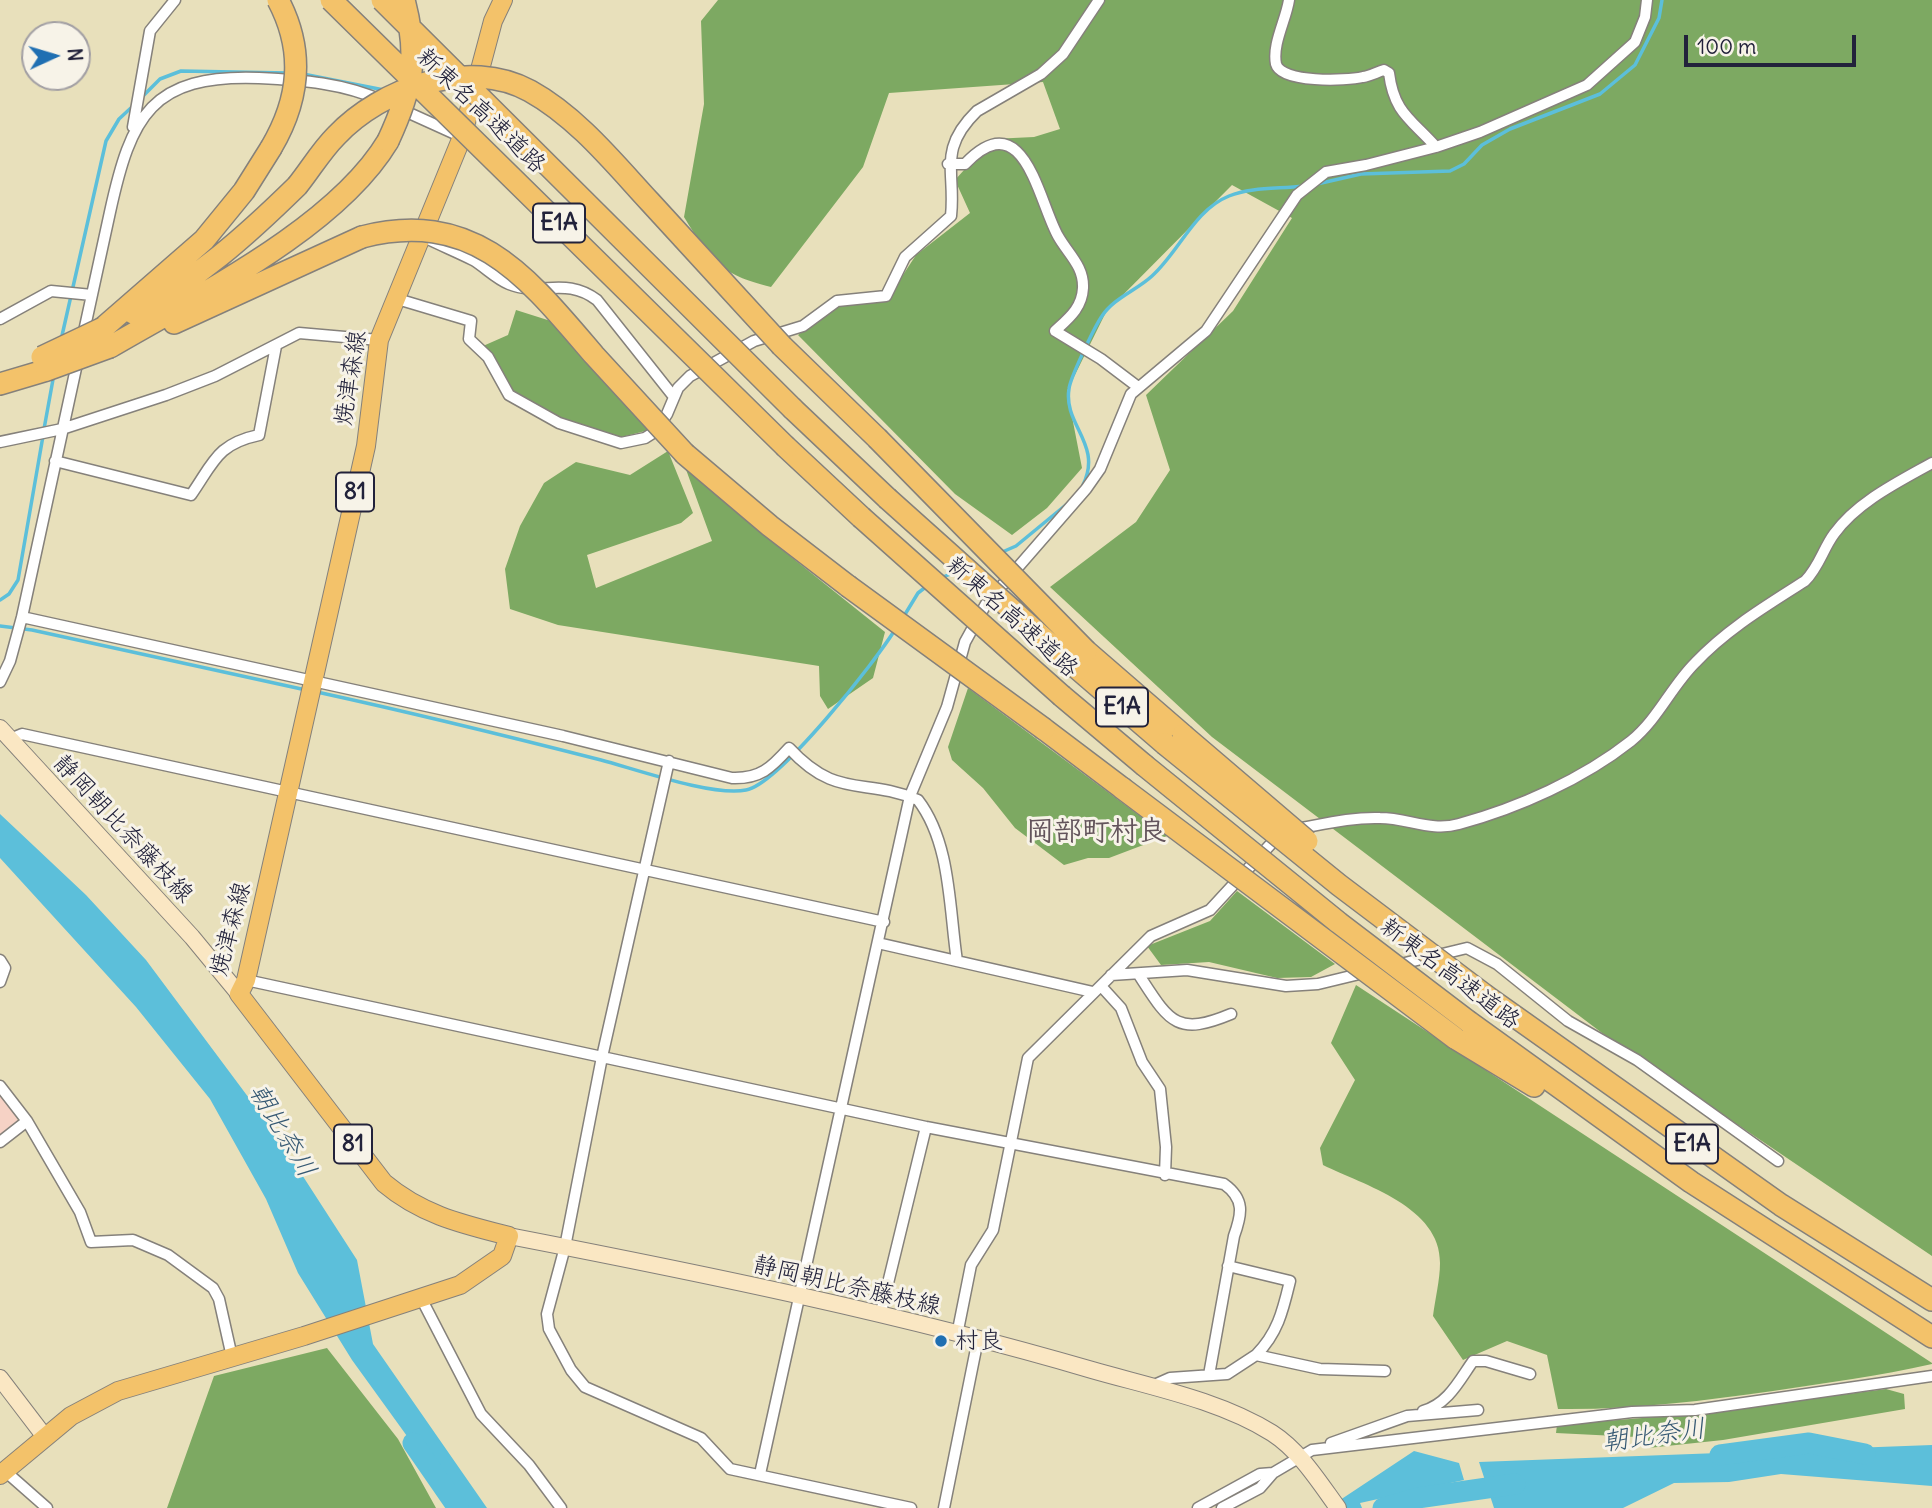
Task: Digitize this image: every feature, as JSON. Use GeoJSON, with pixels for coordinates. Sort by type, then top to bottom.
{"type":"FeatureCollection","features":[{"type":"Feature","properties":{"kind":"highway"},"geometry":{"type":"LineString","coordinates":[[106,337],[204,240],[244,191],[271,148],[291,105],[297,74],[294,39],[278,0]]}},
{"type":"Feature","properties":{"kind":"highway","name":"新東名高速道路"},"geometry":{"type":"LineString","coordinates":[[331,0],[786,447],[1062,696],[1144,765],[1329,915],[1462,1030],[1865,1296],[1932,1337]]}},
{"type":"Feature","properties":{"kind":"highway","name":"新東名高速道路"},"geometry":{"type":"LineString","coordinates":[[382,0],[793,410],[887,498],[1082,660],[1339,884],[1486,996],[1703,1152],[1932,1300]]}},
{"type":"Feature","properties":{"kind":"highway"},"geometry":{"type":"LineString","coordinates":[[0,384],[106,337],[254,264],[353,186],[377,159],[388,141],[408,92],[414,56],[413,33],[404,0]]}},
{"type":"Feature","properties":{"kind":"highway"},"geometry":{"type":"LineString","coordinates":[[106,337],[192,279],[241,239],[297,186],[335,136],[368,110],[395,94],[422,85],[464,78],[507,81],[529,91],[569,119],[617,166],[782,346],[877,438],[1082,660]]}},
{"type":"Feature","properties":{"kind":"highway"},"geometry":{"type":"LineString","coordinates":[[106,337],[180,321],[362,237],[392,230],[415,228],[452,235],[504,261],[544,297],[685,454],[769,526],[1122,789],[1462,1030]]}},
{"type":"Feature","properties":{"kind":"highway"},"geometry":{"type":"LineString","coordinates":[[0,370],[45,364]]}},
{"type":"Feature","properties":{"kind":"main road","name":"焼津森線"},"geometry":{"type":"LineString","coordinates":[[503,0],[494,21],[462,137],[379,340],[366,446],[290,793],[243,987],[384,1183],[402,1198],[442,1219],[509,1236]]}},
{"type":"Feature","properties":{"kind":"main road","name":"静岡朝比奈藤枝線"},"geometry":{"type":"LineString","coordinates":[[5,733],[192,937],[243,987]]}},
{"type":"Feature","properties":{"kind":"main road","name":"静岡朝比奈藤枝線"},"geometry":{"type":"LineString","coordinates":[[509,1236],[801,1297],[978,1339],[1229,1412],[1273,1434],[1308,1460],[1338,1508]]}},
{"type":"Feature","properties":{"kind":"main road"},"geometry":{"type":"LineString","coordinates":[[3,1473],[81,1410],[118,1391],[304,1336],[460,1285],[479,1275],[502,1256],[509,1236]]}},
{"type":"Feature","properties":{"kind":"main road"},"geometry":{"type":"LineString","coordinates":[[0,1378],[45,1437]]}},
{"type":"Feature","properties":{"kind":"street"},"geometry":{"type":"LineString","coordinates":[[0,682],[22,617],[122,156],[131,135],[150,31],[175,0]]}},
{"type":"Feature","properties":{"kind":"street"},"geometry":{"type":"LineString","coordinates":[[394,298],[471,321],[469,339],[488,357],[509,395],[558,423],[621,443],[645,438],[656,431],[678,388],[690,376],[754,341],[803,326],[836,301],[886,296],[905,257],[951,216],[948,164],[968,119],[1041,74],[1063,54],[1100,0]]}},
{"type":"Feature","properties":{"kind":"street"},"geometry":{"type":"LineString","coordinates":[[1289,0],[1276,51],[1277,66],[1283,75],[1301,79],[1363,77],[1384,70],[1389,73],[1392,96],[1401,112],[1436,147]]}},
{"type":"Feature","properties":{"kind":"street"},"geometry":{"type":"LineString","coordinates":[[760,1474],[910,796],[947,707],[965,642],[981,613],[1100,469],[1131,394],[1206,331],[1297,195],[1326,172],[1436,147],[1526,113],[1587,85],[1635,41],[1645,17],[1647,0]]}},
{"type":"Feature","properties":{"kind":"street"},"geometry":{"type":"LineString","coordinates":[[131,135],[149,111],[175,91],[210,78],[246,78],[306,80],[339,86],[366,94],[462,137]]}},
{"type":"Feature","properties":{"kind":"street"},"geometry":{"type":"LineString","coordinates":[[948,164],[965,164],[986,145],[997,144],[1024,158],[1058,236],[1083,274],[1080,306],[1055,331],[1101,359],[1138,387]]}},
{"type":"Feature","properties":{"kind":"street"},"geometry":{"type":"LineString","coordinates":[[421,236],[472,260],[508,284],[528,288],[566,286],[584,290],[597,300],[674,397]]}},
{"type":"Feature","properties":{"kind":"street"},"geometry":{"type":"LineString","coordinates":[[0,319],[51,291],[92,295]]}},
{"type":"Feature","properties":{"kind":"street"},"geometry":{"type":"LineString","coordinates":[[0,442],[62,429],[166,395],[305,332],[379,340]]}},
{"type":"Feature","properties":{"kind":"street"},"geometry":{"type":"LineString","coordinates":[[55,461],[191,495],[224,446],[259,435],[276,346]]}},
{"type":"Feature","properties":{"kind":"street"},"geometry":{"type":"LineString","coordinates":[[957,1335],[971,1265],[993,1230],[1028,1058],[1151,936],[1210,910],[1281,832],[1382,817],[1427,827],[1449,827],[1509,806],[1576,777],[1631,741],[1656,715],[1692,666],[1723,634],[1805,581],[1815,570],[1832,536],[1847,517],[1932,463]]}},
{"type":"Feature","properties":{"kind":"street"},"geometry":{"type":"LineString","coordinates":[[22,617],[669,761],[732,778],[757,777],[769,770],[789,748],[804,764],[833,782],[910,796],[918,800],[932,817],[940,845],[957,961]]}},
{"type":"Feature","properties":{"kind":"street"},"geometry":{"type":"LineString","coordinates":[[5,733],[22,734],[884,922]]}},
{"type":"Feature","properties":{"kind":"street"},"geometry":{"type":"LineString","coordinates":[[669,761],[602,1057],[565,1247],[547,1314],[549,1329],[571,1370],[585,1387],[701,1438],[730,1469],[907,1508]]}},
{"type":"Feature","properties":{"kind":"street"},"geometry":{"type":"LineString","coordinates":[[878,943],[1097,989],[1121,1008],[1142,1062],[1160,1088],[1166,1147],[1165,1175]]}},
{"type":"Feature","properties":{"kind":"street"},"geometry":{"type":"LineString","coordinates":[[1111,975],[1187,970],[1271,985],[1297,986],[1318,984],[1467,948],[1497,964],[1568,1021],[1637,1060],[1778,1161]]}},
{"type":"Feature","properties":{"kind":"street"},"geometry":{"type":"LineString","coordinates":[[0,960],[5,968],[0,982]]}},
{"type":"Feature","properties":{"kind":"street"},"geometry":{"type":"LineString","coordinates":[[1139,975],[1173,1020],[1187,1026],[1202,1026],[1231,1014]]}},
{"type":"Feature","properties":{"kind":"street"},"geometry":{"type":"LineString","coordinates":[[243,987],[602,1057],[1165,1175],[1224,1184],[1235,1192],[1241,1215],[1228,1266],[1209,1375]]}},
{"type":"Feature","properties":{"kind":"street"},"geometry":{"type":"LineString","coordinates":[[0,1086],[27,1121],[80,1212],[91,1242],[133,1240],[168,1255],[213,1288],[219,1299],[232,1357]]}},
{"type":"Feature","properties":{"kind":"street"},"geometry":{"type":"LineString","coordinates":[[0,1142],[27,1121]]}},
{"type":"Feature","properties":{"kind":"street"},"geometry":{"type":"LineString","coordinates":[[880,1316],[926,1127]]}},
{"type":"Feature","properties":{"kind":"street"},"geometry":{"type":"LineString","coordinates":[[1149,1387],[1170,1378],[1227,1374],[1256,1355],[1270,1341],[1279,1324],[1290,1281],[1228,1266]]}},
{"type":"Feature","properties":{"kind":"street"},"geometry":{"type":"LineString","coordinates":[[415,1300],[481,1414],[529,1465],[561,1508]]}},
{"type":"Feature","properties":{"kind":"street"},"geometry":{"type":"LineString","coordinates":[[944,1508],[978,1339]]}},
{"type":"Feature","properties":{"kind":"street"},"geometry":{"type":"LineString","coordinates":[[1256,1355],[1320,1369],[1385,1371]]}},
{"type":"Feature","properties":{"kind":"street"},"geometry":{"type":"LineString","coordinates":[[1198,1508],[1260,1474],[1273,1473],[1308,1460],[1383,1422],[1436,1407],[1446,1399],[1473,1361],[1486,1360],[1530,1374]]}},
{"type":"Feature","properties":{"kind":"street"},"geometry":{"type":"LineString","coordinates":[[1308,1460],[1632,1412],[1695,1409],[1932,1376]]}},
{"type":"Feature","properties":{"kind":"street"},"geometry":{"type":"LineString","coordinates":[[1407,1416],[1478,1410]]}},
{"type":"Feature","properties":{"kind":"street"},"geometry":{"type":"LineString","coordinates":[[3,1473],[47,1508]]}},
{"type":"Feature","properties":{"kind":"street"},"geometry":{"type":"LineString","coordinates":[[1222,1508],[1260,1488],[1273,1473]]}},
{"type":"Feature","properties":{"kind":"shaded area"},"geometry":{"type":"Polygon","coordinates":[[[0,1095],[17,1118],[17,1123],[0,1136],[0,1095]]]}},
{"type":"Feature","properties":{"kind":"green space"},"geometry":{"type":"Polygon","coordinates":[[[718,0],[1932,0],[1932,1256],[1602,1033],[1212,737],[1050,587],[1136,522],[1170,470],[1146,395],[1233,311],[1292,218],[1232,185],[1106,312],[1067,391],[1082,468],[1047,508],[1012,535],[955,494],[798,335],[836,306],[886,301],[916,255],[970,213],[955,180],[992,139],[1034,137],[1060,129],[1043,82],[889,93],[863,167],[771,287],[739,277],[718,264],[684,217],[704,104],[701,21],[718,0]]]}},
{"type":"Feature","properties":{"kind":"green space"},"geometry":{"type":"Polygon","coordinates":[[[516,310],[557,323],[653,429],[618,438],[556,418],[505,387],[483,346],[508,335],[516,310]]]}},
{"type":"Feature","properties":{"kind":"green space"},"geometry":{"type":"Polygon","coordinates":[[[668,451],[693,513],[681,523],[587,555],[596,588],[712,541],[684,464],[760,532],[885,632],[873,678],[828,709],[820,696],[819,666],[558,625],[510,609],[505,569],[520,526],[544,483],[576,462],[630,475],[668,451]]]}},
{"type":"Feature","properties":{"kind":"green space"},"geometry":{"type":"Polygon","coordinates":[[[968,688],[1167,836],[1109,858],[1088,858],[1064,865],[1015,828],[983,788],[952,760],[948,747],[968,688]]]}},
{"type":"Feature","properties":{"kind":"green space"},"geometry":{"type":"Polygon","coordinates":[[[1237,891],[1335,964],[1311,977],[1277,978],[1209,962],[1161,965],[1147,946],[1210,921],[1237,891]]]}},
{"type":"Feature","properties":{"kind":"green space"},"geometry":{"type":"Polygon","coordinates":[[[1356,985],[1932,1364],[1852,1379],[1719,1398],[1639,1406],[1558,1409],[1547,1355],[1507,1341],[1463,1360],[1433,1316],[1440,1263],[1437,1244],[1428,1227],[1397,1200],[1323,1165],[1320,1148],[1355,1080],[1331,1043],[1356,985]]]}},
{"type":"Feature","properties":{"kind":"green space"},"geometry":{"type":"Polygon","coordinates":[[[327,1348],[398,1439],[436,1508],[167,1508],[214,1376],[327,1348]]]}},
{"type":"Feature","properties":{"kind":"green space"},"geometry":{"type":"Polygon","coordinates":[[[1886,1389],[1904,1394],[1905,1409],[1723,1440],[1648,1448],[1636,1437],[1556,1433],[1557,1425],[1703,1413],[1886,1389]]]}},
{"type":"Feature","properties":{"kind":"water"},"geometry":{"type":"Polygon","coordinates":[[[0,814],[86,895],[146,960],[275,1133],[357,1260],[373,1344],[487,1508],[459,1508],[352,1360],[298,1273],[266,1199],[210,1099],[136,1007],[0,858],[0,814]]]}},
{"type":"Feature","properties":{"kind":"water"},"geometry":{"type":"Polygon","coordinates":[[[1932,1445],[1932,1486],[1781,1474],[1729,1482],[1674,1483],[1623,1508],[1494,1508],[1479,1462],[1932,1445]]]}},
{"type":"Feature","properties":{"kind":"water"},"geometry":{"type":"Polygon","coordinates":[[[1414,1451],[1459,1463],[1464,1480],[1360,1503],[1362,1508],[1328,1508],[1414,1451]]]}},
{"type":"Feature","properties":{"kind":"waterway"},"geometry":{"type":"LineString","coordinates":[[1317,184],[1361,174],[1450,171],[1464,164],[1482,145],[1510,129],[1600,94],[1635,65],[1659,18],[1662,0]]}},
{"type":"Feature","properties":{"kind":"waterway"},"geometry":{"type":"LineString","coordinates":[[141,98],[160,79],[181,71],[288,73]]}},
{"type":"Feature","properties":{"kind":"waterway"},"geometry":{"type":"LineString","coordinates":[[303,74],[384,90]]}},
{"type":"Feature","properties":{"kind":"waterway"},"geometry":{"type":"LineString","coordinates":[[61,340],[106,141],[119,119],[133,106]]}},
{"type":"Feature","properties":{"kind":"waterway"},"geometry":{"type":"LineString","coordinates":[[1083,485],[1088,471],[1088,458],[1086,446],[1071,413],[1069,389],[1083,352],[1102,316],[1113,304],[1152,276],[1196,221],[1217,202],[1246,191],[1303,186]]}},
{"type":"Feature","properties":{"kind":"waterway"},"geometry":{"type":"LineString","coordinates":[[44,429],[54,374]]}},
{"type":"Feature","properties":{"kind":"waterway"},"geometry":{"type":"LineString","coordinates":[[0,600],[9,594],[18,580],[43,436]]}},
{"type":"Feature","properties":{"kind":"waterway"},"geometry":{"type":"LineString","coordinates":[[1000,553],[1016,546],[1067,504]]}},
{"type":"Feature","properties":{"kind":"waterway"},"geometry":{"type":"LineString","coordinates":[[943,577],[958,571]]}},
{"type":"Feature","properties":{"kind":"waterway"},"geometry":{"type":"LineString","coordinates":[[904,616],[918,593],[927,586]]}},
{"type":"Feature","properties":{"kind":"waterway"},"geometry":{"type":"LineString","coordinates":[[0,626],[32,630],[306,690]]}},
{"type":"Feature","properties":{"kind":"waterway"},"geometry":{"type":"LineString","coordinates":[[317,692],[530,742],[695,786],[715,790],[746,790],[761,783],[803,745],[849,692],[896,628]]}},
{"type":"Feature","properties":{"kind":"waterway","name":"朝比奈川"},"geometry":{"type":"LineString","coordinates":[[413,1443],[458,1508]]}},
{"type":"Feature","properties":{"kind":"waterway","name":"朝比奈川"},"geometry":{"type":"LineString","coordinates":[[1720,1455],[1809,1443],[1865,1454]]}},
{"type":"Feature","properties":{"kind":"waterway","name":"朝比奈川"},"geometry":{"type":"LineString","coordinates":[[1383,1508],[1418,1498],[1515,1484]]}},
{"type":"Feature","properties":{"kind":"place","name":"村良"},"geometry":{"type":"Point","coordinates":[941,1341]}},
{"type":"Feature","properties":{"kind":"district","name":"岡部町村良"},"geometry":{"type":"Point","coordinates":[1096,832]}}]}
